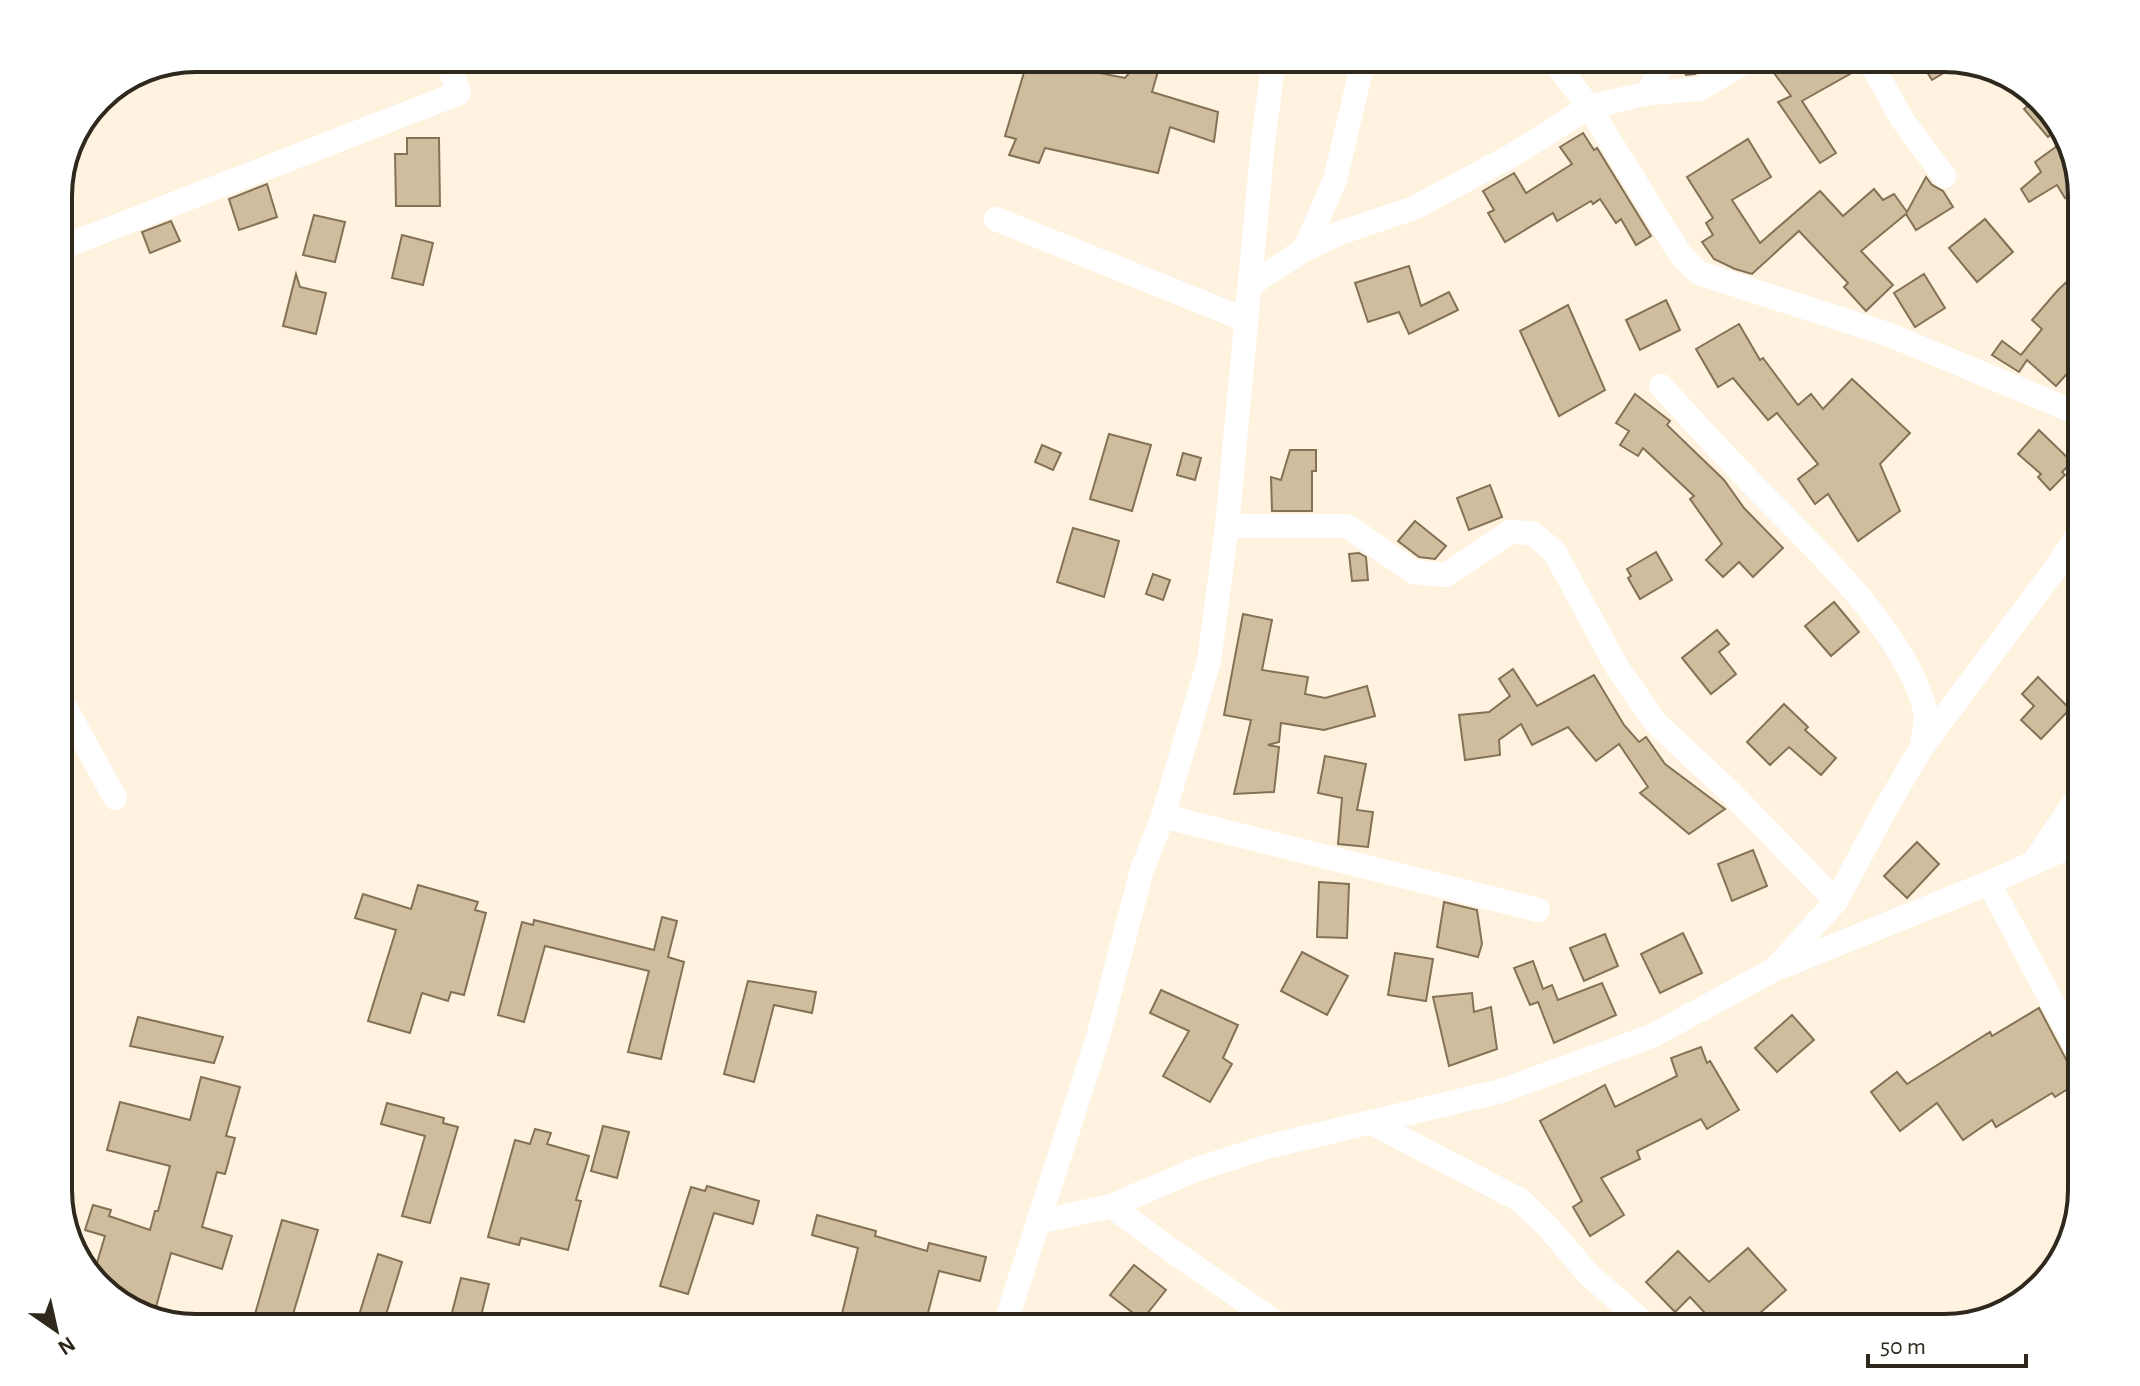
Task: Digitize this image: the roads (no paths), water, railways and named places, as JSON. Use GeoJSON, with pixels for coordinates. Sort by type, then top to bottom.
{"type":"FeatureCollection","features":[{"type":"Feature","properties":{"kind":"street"},"geometry":{"type":"LineString","coordinates":[[72,244],[459,93],[451,72]]}},
{"type":"Feature","properties":{"kind":"street"},"geometry":{"type":"LineString","coordinates":[[1008,1314],[1098,1037],[1142,870],[1163,816],[1209,661],[1227,526],[1273,72]]}},
{"type":"Feature","properties":{"kind":"street"},"geometry":{"type":"LineString","coordinates":[[1304,250],[1335,180],[1361,72]]}},
{"type":"Feature","properties":{"kind":"street"},"geometry":{"type":"LineString","coordinates":[[1563,72],[1589,107],[1680,254],[1699,273],[1890,335],[2068,409]]}},
{"type":"Feature","properties":{"kind":"street"},"geometry":{"type":"LineString","coordinates":[[1649,93],[1658,72]]}},
{"type":"Feature","properties":{"kind":"street"},"geometry":{"type":"LineString","coordinates":[[1250,285],[1304,250],[1340,233],[1414,208],[1511,156],[1589,107],[1649,93],[1700,89],[1728,72]]}},
{"type":"Feature","properties":{"kind":"street"},"geometry":{"type":"LineString","coordinates":[[1876,72],[1902,119],[1944,176]]}},
{"type":"Feature","properties":{"kind":"street"},"geometry":{"type":"LineString","coordinates":[[996,219],[1246,320]]}},
{"type":"Feature","properties":{"kind":"street"},"geometry":{"type":"LineString","coordinates":[[1661,386],[1804,535],[1900,650],[1926,712],[1922,747]]}},
{"type":"Feature","properties":{"kind":"street"},"geometry":{"type":"LineString","coordinates":[[1227,526],[1347,526],[1414,572],[1446,575],[1510,532],[1532,533],[1554,551],[1618,669],[1656,723],[1741,803],[1836,901]]}},
{"type":"Feature","properties":{"kind":"street"},"geometry":{"type":"LineString","coordinates":[[1775,969],[1836,901],[1922,747],[2068,550]]}},
{"type":"Feature","properties":{"kind":"street"},"geometry":{"type":"LineString","coordinates":[[72,728],[115,798]]}},
{"type":"Feature","properties":{"kind":"street"},"geometry":{"type":"LineString","coordinates":[[2033,863],[2068,812]]}},
{"type":"Feature","properties":{"kind":"street"},"geometry":{"type":"LineString","coordinates":[[1163,816],[1538,910]]}},
{"type":"Feature","properties":{"kind":"street"},"geometry":{"type":"LineString","coordinates":[[1038,1222],[1111,1206],[1195,1170],[1266,1147],[1501,1091],[1652,1036],[1775,969],[1989,883],[2068,847]]}},
{"type":"Feature","properties":{"kind":"street"},"geometry":{"type":"LineString","coordinates":[[1989,883],[2068,1032]]}},
{"type":"Feature","properties":{"kind":"street"},"geometry":{"type":"LineString","coordinates":[[1372,1123],[1520,1200],[1589,1275],[1634,1314]]}},
{"type":"Feature","properties":{"kind":"street"},"geometry":{"type":"LineString","coordinates":[[1111,1206],[1264,1314]]}}]}
